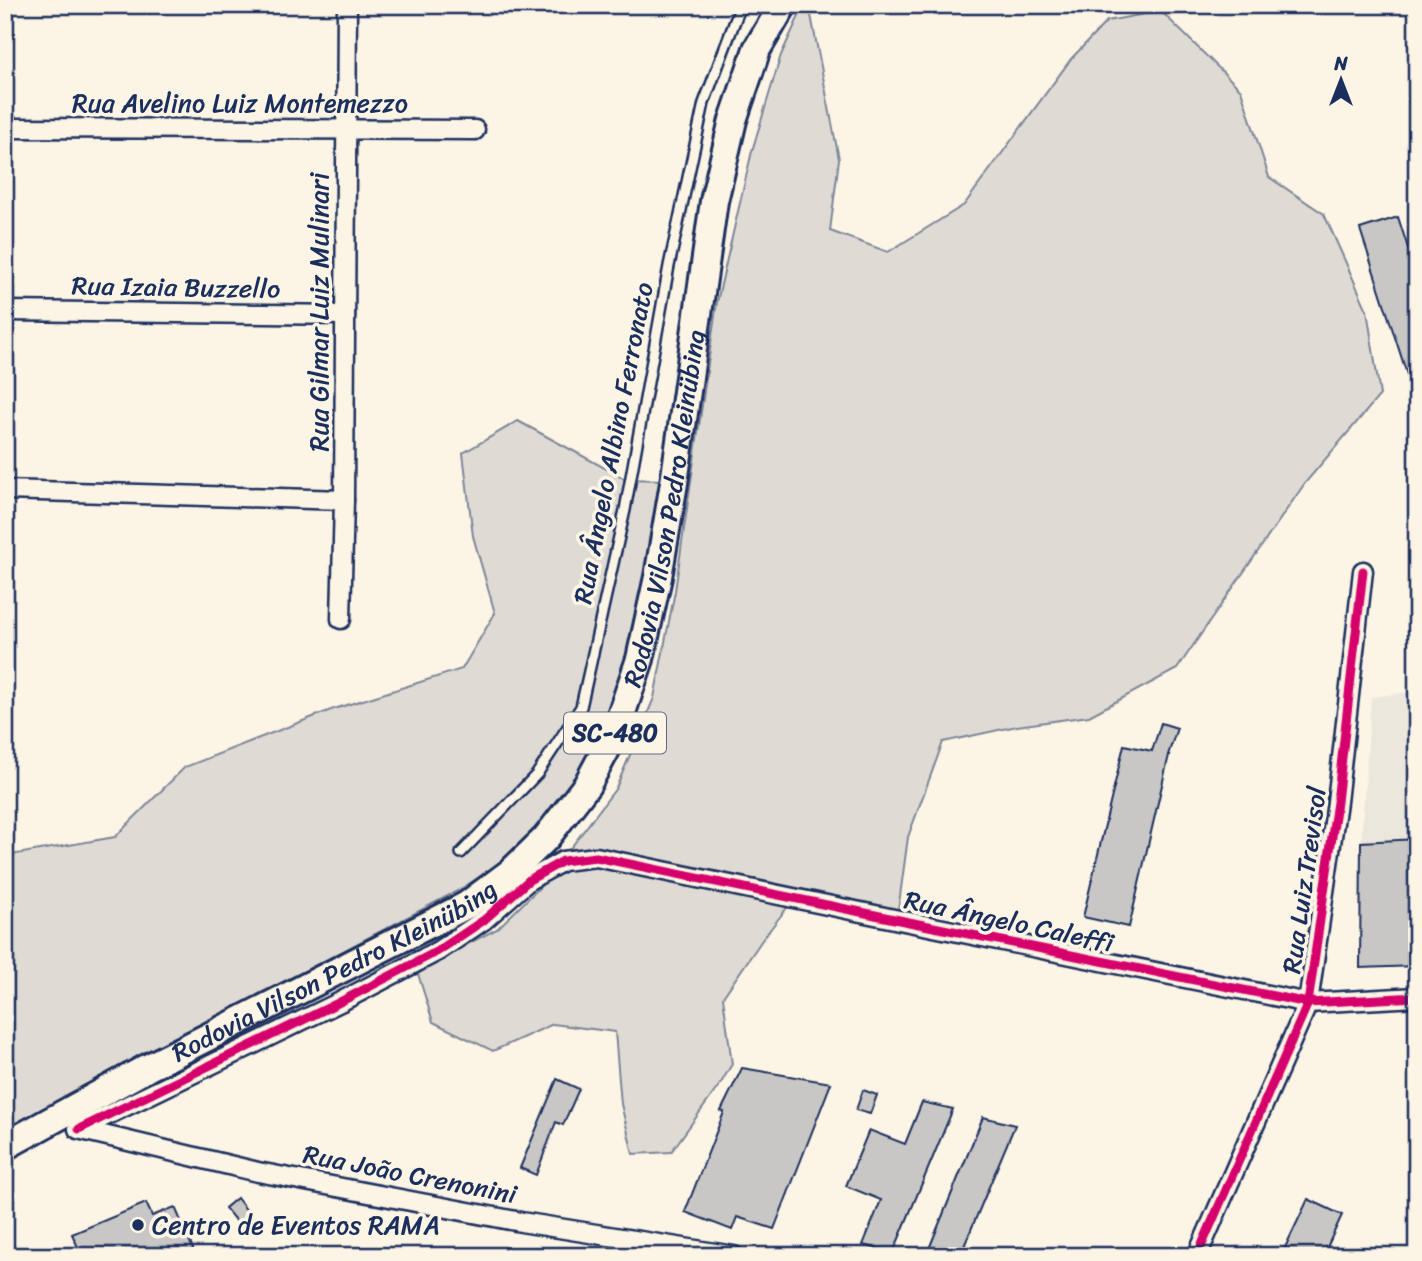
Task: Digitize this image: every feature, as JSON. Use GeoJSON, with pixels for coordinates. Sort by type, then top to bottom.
{"type":"FeatureCollection","features":[{"type":"Feature","properties":{"kind":"main road","name":"Rodovia Vilson Pedro Kleinübing"},"geometry":{"type":"LineString","coordinates":[[5,1146],[276,1002],[467,905],[511,873],[545,838],[587,785],[615,733],[639,659],[658,577],[717,187],[733,120],[757,49],[783,5]]}},
{"type":"Feature","properties":{"kind":"street","name":"Rua Gilmar Luiz Mulinari"},"geometry":{"type":"LineString","coordinates":[[341,619],[347,5]]}},
{"type":"Feature","properties":{"kind":"street","name":"Rua Avelino Luiz Montemezzo"},"geometry":{"type":"LineString","coordinates":[[5,128],[475,130]]}},
{"type":"Feature","properties":{"kind":"street","name":"Rua Izaia Buzzello"},"geometry":{"type":"LineString","coordinates":[[5,310],[345,316]]}},
{"type":"Feature","properties":{"kind":"street"},"geometry":{"type":"LineString","coordinates":[[5,490],[344,500]]}},
{"type":"Feature","properties":{"kind":"street","name":"Rua Luiz Trevisol"},"geometry":{"type":"LineString","coordinates":[[1197,1256],[1308,1003],[1337,802],[1363,571]]}},
{"type":"Feature","properties":{"kind":"street","name":"Rua Ângelo Caleffi"},"geometry":{"type":"LineString","coordinates":[[79,1129],[340,1002],[438,951],[484,920],[529,880],[564,861],[596,857],[1308,1003],[1417,997]]}},
{"type":"Feature","properties":{"kind":"street","name":"Rua João Crenonini"},"geometry":{"type":"LineString","coordinates":[[52,1119],[79,1129],[258,1172],[521,1222],[734,1256]]}},
{"type":"Feature","properties":{"kind":"lane","name":"Rua Ângelo Albino Ferronato"},"geometry":{"type":"LineString","coordinates":[[461,853],[537,774],[581,707],[625,510],[669,266],[704,103],[741,5]]}},
{"type":"Feature","properties":{"kind":"shaded area"},"geometry":{"type":"Polygon","coordinates":[[[804,5],[809,5],[839,159],[830,231],[888,252],[964,205],[1071,59],[1107,21],[1161,11],[1241,90],[1269,177],[1324,214],[1367,310],[1380,395],[1305,483],[1177,669],[1089,716],[1017,726],[943,742],[908,837],[898,911],[800,891],[723,997],[732,1064],[721,1083],[671,1152],[633,1154],[621,1104],[615,1032],[553,1024],[493,1051],[433,1022],[418,974],[444,956],[497,929],[544,883],[616,788],[654,698],[675,591],[717,302],[752,151],[781,55],[804,5]]]}},
{"type":"Feature","properties":{"kind":"shaded area"},"geometry":{"type":"Polygon","coordinates":[[[518,421],[625,479],[662,480],[631,651],[612,705],[581,771],[535,833],[502,862],[459,890],[5,1129],[5,856],[115,837],[185,767],[331,710],[462,669],[495,613],[473,536],[463,453],[518,421]]]}},
{"type":"Feature","properties":{"kind":"shaded area"},"geometry":{"type":"Polygon","coordinates":[[[1417,691],[1417,839],[1361,842],[1371,697],[1417,691]]]}},
{"type":"Feature","properties":{"kind":"building"},"geometry":{"type":"Polygon","coordinates":[[[1398,217],[1417,276],[1417,396],[1414,396],[1360,229],[1398,217]]]}},
{"type":"Feature","properties":{"kind":"building"},"geometry":{"type":"Polygon","coordinates":[[[1161,723],[1177,728],[1168,755],[1129,927],[1083,917],[1124,745],[1152,751],[1161,723]]]}},
{"type":"Feature","properties":{"kind":"building"},"geometry":{"type":"Polygon","coordinates":[[[1417,839],[1417,966],[1360,968],[1361,842],[1417,839]]]}},
{"type":"Feature","properties":{"kind":"building"},"geometry":{"type":"Polygon","coordinates":[[[742,1068],[831,1083],[774,1229],[737,1217],[732,1230],[685,1212],[724,1112],[721,1111],[742,1068]]]}},
{"type":"Feature","properties":{"kind":"building"},"geometry":{"type":"Polygon","coordinates":[[[557,1079],[579,1089],[563,1125],[556,1122],[536,1175],[520,1168],[557,1079]]]}},
{"type":"Feature","properties":{"kind":"building"},"geometry":{"type":"Polygon","coordinates":[[[863,1090],[877,1095],[870,1114],[856,1110],[863,1090]]]}},
{"type":"Feature","properties":{"kind":"building"},"geometry":{"type":"Polygon","coordinates":[[[922,1102],[953,1109],[893,1253],[863,1245],[881,1200],[846,1186],[869,1130],[905,1144],[922,1102]]]}},
{"type":"Feature","properties":{"kind":"building"},"geometry":{"type":"Polygon","coordinates":[[[983,1117],[1015,1125],[960,1256],[926,1256],[983,1117]]]}},
{"type":"Feature","properties":{"kind":"building"},"geometry":{"type":"Polygon","coordinates":[[[237,1198],[254,1220],[243,1230],[225,1208],[237,1198]]]}},
{"type":"Feature","properties":{"kind":"building"},"geometry":{"type":"Polygon","coordinates":[[[1308,1199],[1342,1215],[1323,1256],[1281,1256],[1308,1199]]]}},
{"type":"Feature","properties":{"kind":"building","name":"Centro de Eventos RAMA"},"geometry":{"type":"Polygon","coordinates":[[[146,1203],[152,1216],[175,1207],[196,1256],[82,1256],[72,1234],[146,1203]]]}},
{"type":"Feature","properties":{"kind":"cycle path"},"geometry":{"type":"LineString","coordinates":[[1197,1256],[1308,1003],[1337,802],[1363,571]]}},
{"type":"Feature","properties":{"kind":"cycle path"},"geometry":{"type":"LineString","coordinates":[[79,1129],[340,1002],[438,951],[484,920],[529,880],[563,861],[596,857],[1308,1003],[1417,997]]}},
{"type":"Feature","properties":{"kind":"place","name":"Centro de Eventos RAMA"},"geometry":{"type":"Point","coordinates":[138,1225]}}]}
